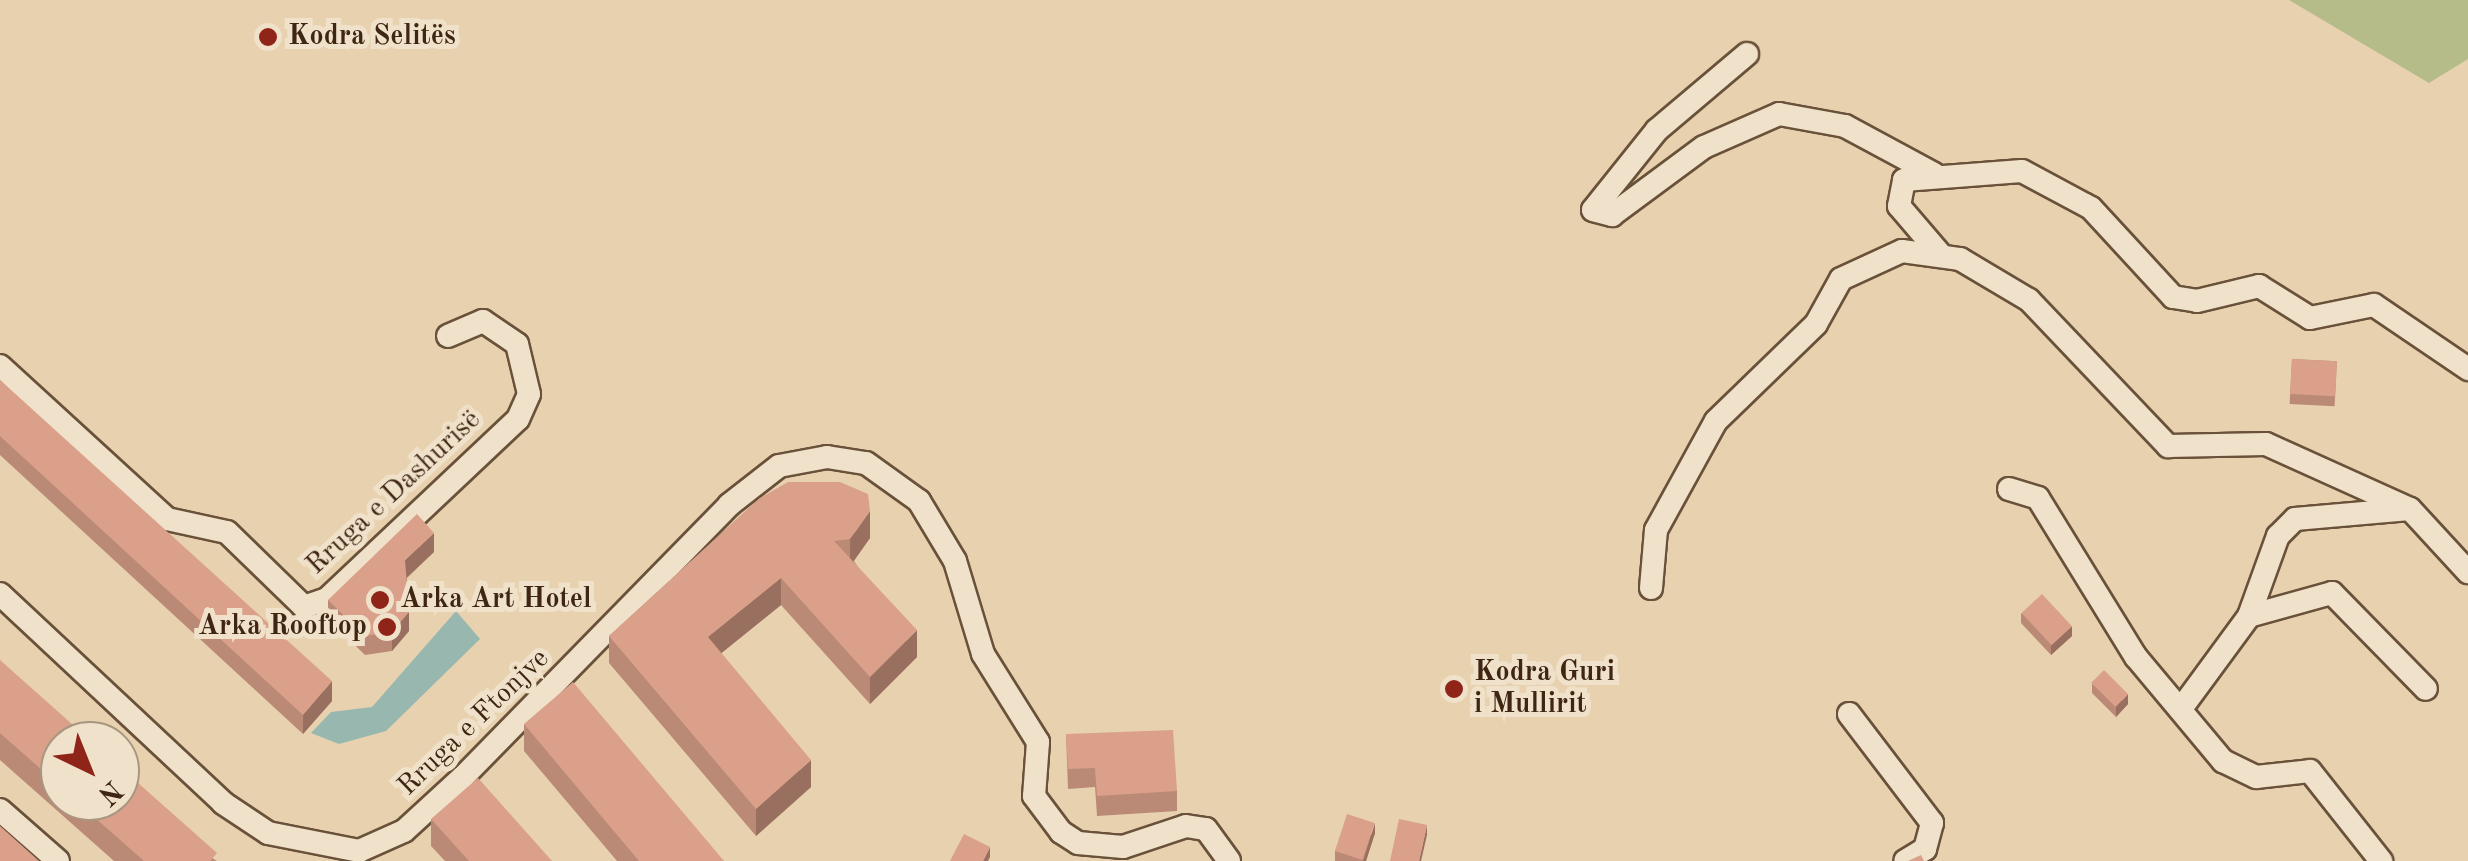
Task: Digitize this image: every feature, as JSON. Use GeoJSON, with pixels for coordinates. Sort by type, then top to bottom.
{"type":"FeatureCollection","features":[{"type":"Feature","properties":{"kind":"street"},"geometry":{"type":"LineString","coordinates":[[1746,54],[1656,130],[1593,210],[1612,216],[1704,147],[1779,114],[1845,126],[1934,174]]}},
{"type":"Feature","properties":{"kind":"street"},"geometry":{"type":"LineString","coordinates":[[2468,369],[2374,305],[2310,318],[2259,286],[2197,302],[2173,297],[2091,208],[2022,171],[1934,174],[1904,180],[1899,206],[1940,254],[2029,300],[2168,446],[2266,444],[2410,509],[2468,572]]}},
{"type":"Feature","properties":{"kind":"street"},"geometry":{"type":"LineString","coordinates":[[1651,588],[1656,530],[1733,400],[1816,324],[1852,272],[1885,254],[1940,254]]}},
{"type":"Feature","properties":{"kind":"street","name":"Rruga e Dashurisë"},"geometry":{"type":"LineString","coordinates":[[0,366],[166,519],[227,532],[304,606],[327,599],[518,419],[529,394],[517,344],[482,321],[448,336]]}},
{"type":"Feature","properties":{"kind":"street","name":"Rruga e Ftonjve"},"geometry":{"type":"LineString","coordinates":[[0,594],[223,802],[268,833],[359,851],[404,832],[729,506],[779,466],[827,457],[866,463],[919,501],[955,561],[983,654],[1038,742],[1035,786],[1045,813],[1078,844],[1144,846],[1196,828],[1229,861]]}},
{"type":"Feature","properties":{"kind":"street"},"geometry":{"type":"LineString","coordinates":[[2009,489],[2038,498],[2136,658],[2239,772],[2310,771],[2381,861]]}},
{"type":"Feature","properties":{"kind":"street"},"geometry":{"type":"LineString","coordinates":[[2183,706],[2249,616],[2278,536],[2294,519],[2410,509]]}},
{"type":"Feature","properties":{"kind":"street"},"geometry":{"type":"LineString","coordinates":[[2249,616],[2332,592],[2426,689]]}},
{"type":"Feature","properties":{"kind":"street"},"geometry":{"type":"LineString","coordinates":[[1848,714],[1932,823],[1925,849],[1905,861]]}},
{"type":"Feature","properties":{"kind":"street"},"geometry":{"type":"LineString","coordinates":[[0,810],[58,861]]}},
{"type":"Feature","properties":{"kind":"green space"},"geometry":{"type":"Polygon","coordinates":[[[2289,0],[2468,0],[2468,59],[2429,83],[2289,0]]]}},
{"type":"Feature","properties":{"kind":"water"},"geometry":{"type":"Polygon","coordinates":[[[456,611],[480,639],[386,731],[339,744],[311,733],[331,712],[372,707],[456,611]]]}},
{"type":"Feature","properties":{"kind":"building"},"geometry":{"type":"Polygon","coordinates":[[[2292,359],[2337,361],[2335,396],[2290,394],[2292,359]]]}},
{"type":"Feature","properties":{"kind":"building"},"geometry":{"type":"Polygon","coordinates":[[[0,380],[332,681],[303,715],[0,436],[0,380]]]}},
{"type":"Feature","properties":{"kind":"building"},"geometry":{"type":"Polygon","coordinates":[[[788,482],[840,482],[868,494],[870,511],[850,539],[834,541],[917,630],[870,677],[781,578],[708,637],[811,760],[756,809],[609,636],[760,498],[788,482]]]}},
{"type":"Feature","properties":{"kind":"building","name":"Arka Art Hotel"},"geometry":{"type":"Polygon","coordinates":[[[417,514],[434,533],[405,560],[409,612],[392,632],[365,636],[328,600],[417,514]]]}},
{"type":"Feature","properties":{"kind":"building"},"geometry":{"type":"Polygon","coordinates":[[[2042,594],[2072,626],[2052,645],[2022,613],[2042,594]]]}},
{"type":"Feature","properties":{"kind":"building"},"geometry":{"type":"Polygon","coordinates":[[[0,660],[69,721],[40,721],[40,768],[0,733],[0,660]]]}},
{"type":"Feature","properties":{"kind":"building"},"geometry":{"type":"Polygon","coordinates":[[[2104,670],[2128,694],[2115,707],[2091,683],[2104,670]]]}},
{"type":"Feature","properties":{"kind":"building"},"geometry":{"type":"Polygon","coordinates":[[[573,682],[724,861],[639,861],[524,724],[573,682]]]}},
{"type":"Feature","properties":{"kind":"building"},"geometry":{"type":"Polygon","coordinates":[[[1173,730],[1177,791],[1097,796],[1095,768],[1068,769],[1066,734],[1173,730]]]}},
{"type":"Feature","properties":{"kind":"building"},"geometry":{"type":"Polygon","coordinates":[[[478,778],[552,861],[469,861],[431,819],[478,778]]]}},
{"type":"Feature","properties":{"kind":"building"},"geometry":{"type":"Polygon","coordinates":[[[140,785],[217,853],[210,861],[144,861],[99,821],[140,821],[140,785]]]}},
{"type":"Feature","properties":{"kind":"building"},"geometry":{"type":"Polygon","coordinates":[[[1347,814],[1375,823],[1363,860],[1335,851],[1347,814]]]}},
{"type":"Feature","properties":{"kind":"building"},"geometry":{"type":"Polygon","coordinates":[[[1399,819],[1427,825],[1419,861],[1390,861],[1399,819]]]}},
{"type":"Feature","properties":{"kind":"building"},"geometry":{"type":"Polygon","coordinates":[[[0,826],[39,861],[0,861],[0,826]]]}},
{"type":"Feature","properties":{"kind":"building"},"geometry":{"type":"Polygon","coordinates":[[[964,834],[990,847],[983,861],[950,861],[964,834]]]}},
{"type":"Feature","properties":{"kind":"place","name":"Kodra Selitës"},"geometry":{"type":"Point","coordinates":[268,37]}},
{"type":"Feature","properties":{"kind":"place","name":"Arka Art Hotel"},"geometry":{"type":"Point","coordinates":[380,600]}},
{"type":"Feature","properties":{"kind":"place","name":"Arka Rooftop"},"geometry":{"type":"Point","coordinates":[387,627]}},
{"type":"Feature","properties":{"kind":"place","name":"Kodra Guri i Mullirit"},"geometry":{"type":"Point","coordinates":[1454,689]}}]}
